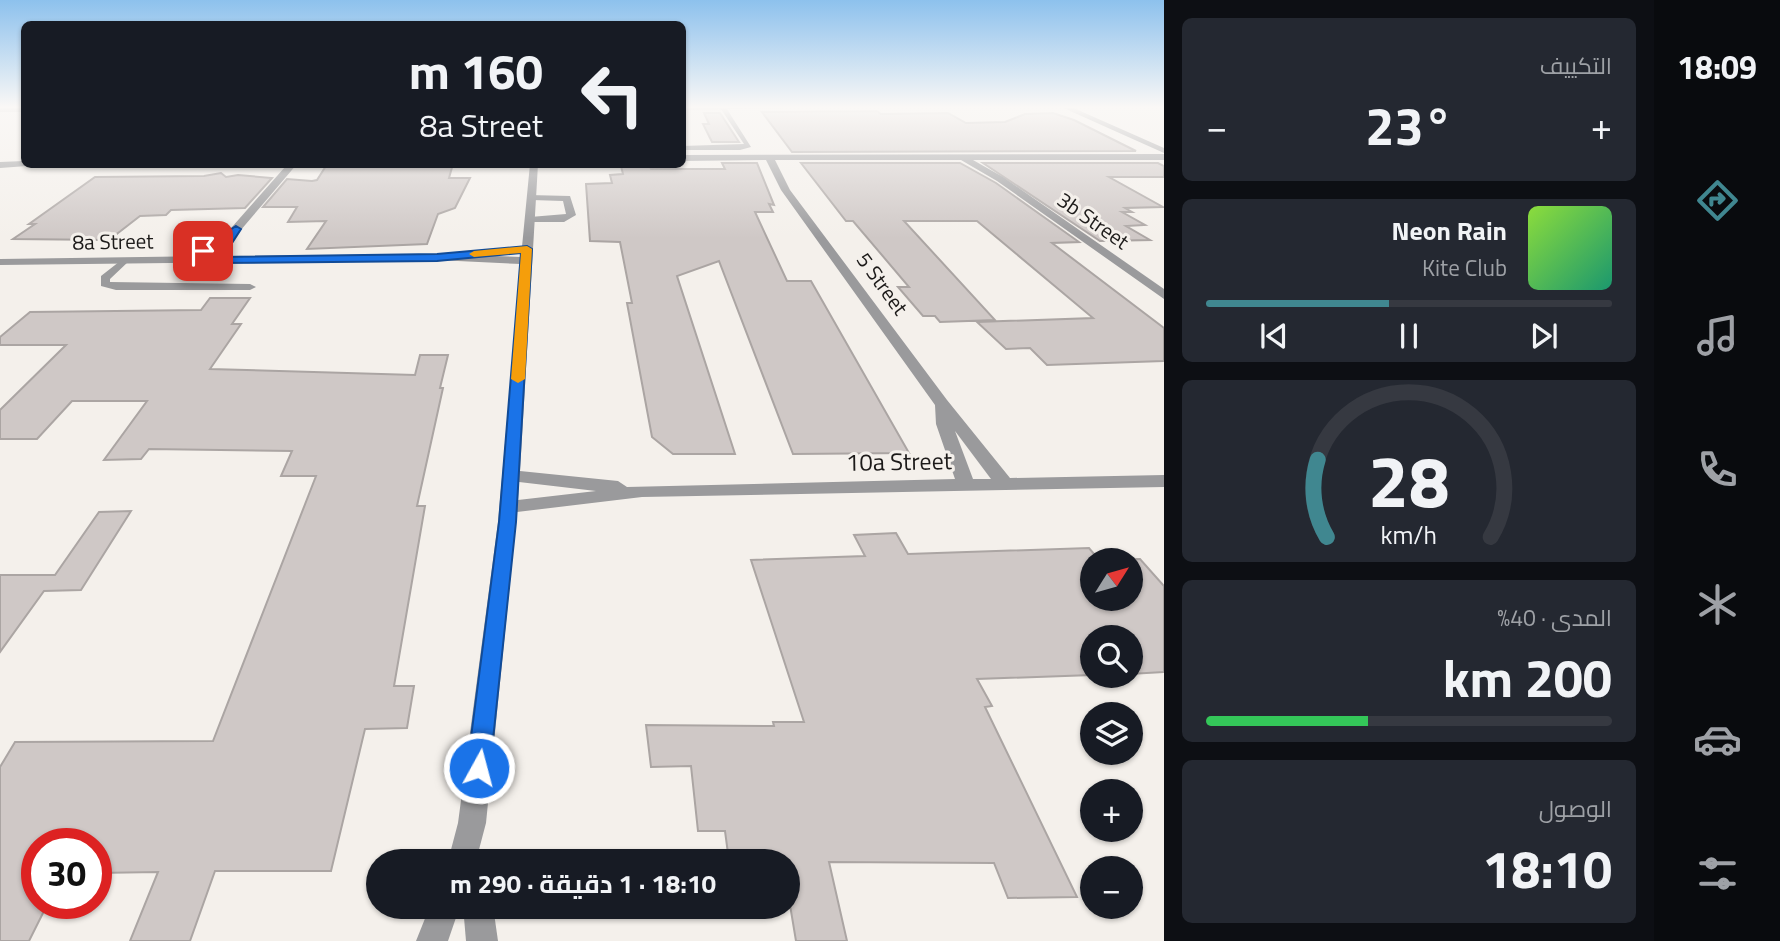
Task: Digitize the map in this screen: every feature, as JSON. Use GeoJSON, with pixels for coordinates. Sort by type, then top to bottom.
{"type":"FeatureCollection","features":[{"type":"Feature","properties":{"kind":"street"},"geometry":{"type":"LineString","coordinates":[[686,158],[1164,153]]}},
{"type":"Feature","properties":{"kind":"street","name":"3b Street"},"geometry":{"type":"LineString","coordinates":[[961,156],[1000,179],[1164,295]]}},
{"type":"Feature","properties":{"kind":"street","name":"3b Street"},"geometry":{"type":"LineString","coordinates":[[976,156],[1000,179]]}},
{"type":"Feature","properties":{"kind":"street","name":"5 Street"},"geometry":{"type":"LineString","coordinates":[[753,158],[786,190]]}},
{"type":"Feature","properties":{"kind":"street","name":"5 Street"},"geometry":{"type":"LineString","coordinates":[[769,158],[786,190],[941,404],[1005,484]]}},
{"type":"Feature","properties":{"kind":"street"},"geometry":{"type":"LineString","coordinates":[[0,164],[21,164]]}},
{"type":"Feature","properties":{"kind":"street"},"geometry":{"type":"LineString","coordinates":[[216,260],[236,229],[289,168]]}},
{"type":"Feature","properties":{"kind":"street"},"geometry":{"type":"LineString","coordinates":[[469,849],[511,476],[534,168]]}},
{"type":"Feature","properties":{"kind":"street"},"geometry":{"type":"LineString","coordinates":[[191,260],[236,229]]}},
{"type":"Feature","properties":{"kind":"street","name":"8a Street"},"geometry":{"type":"LineString","coordinates":[[0,262],[526,255]]}},
{"type":"Feature","properties":{"kind":"street","name":"5 Street"},"geometry":{"type":"LineString","coordinates":[[941,404],[944,424],[966,485]]}},
{"type":"Feature","properties":{"kind":"street","name":"10a Street"},"geometry":{"type":"LineString","coordinates":[[511,476],[577,481],[635,491]]}},
{"type":"Feature","properties":{"kind":"street","name":"10a Street"},"geometry":{"type":"LineString","coordinates":[[508,507],[635,491],[1164,481]]}},
{"type":"Feature","properties":{"kind":"street"},"geometry":{"type":"LineString","coordinates":[[432,941],[440,919]]}},
{"type":"Feature","properties":{"kind":"street"},"geometry":{"type":"LineString","coordinates":[[479,919],[482,941]]}},
{"type":"Feature","properties":{"kind":"lane"},"geometry":{"type":"LineString","coordinates":[[530,220],[564,219],[570,215],[570,201],[567,198],[531,197]]}},
{"type":"Feature","properties":{"kind":"lane"},"geometry":{"type":"LineString","coordinates":[[124,261],[105,278],[105,284],[250,287]]}},
{"type":"Feature","properties":{"kind":"building"},"geometry":{"type":"Polygon","coordinates":[[[790,150],[1136,151],[792,152],[790,150]]]}},
{"type":"Feature","properties":{"kind":"building"},"geometry":{"type":"Polygon","coordinates":[[[722,163],[757,163],[774,205],[769,204],[773,212],[755,212],[787,281],[811,281],[909,453],[793,454],[719,261],[677,276],[735,454],[673,454],[652,437],[627,303],[632,303],[620,242],[590,241],[586,184],[612,183],[610,175],[623,174],[622,168],[725,169],[722,163]]]}},
{"type":"Feature","properties":{"kind":"building"},"geometry":{"type":"Polygon","coordinates":[[[801,163],[960,163],[996,183],[1079,242],[1052,243],[1164,328],[1164,361],[1047,365],[1030,348],[1006,349],[977,322],[1093,318],[977,221],[904,221],[995,320],[940,322],[935,316],[923,316],[898,287],[909,287],[853,221],[846,221],[801,163]]]}},
{"type":"Feature","properties":{"kind":"building"},"geometry":{"type":"Polygon","coordinates":[[[983,163],[1158,163],[1164,166],[1164,177],[1109,177],[1163,207],[1125,208],[1132,212],[1122,212],[1145,225],[1126,226],[1150,240],[1100,241],[983,163]]]}},
{"type":"Feature","properties":{"kind":"building"},"geometry":{"type":"Polygon","coordinates":[[[325,168],[452,168],[449,178],[470,178],[455,208],[438,214],[427,244],[307,249],[326,221],[288,222],[297,207],[263,207],[287,179],[317,180],[325,168]]]}},
{"type":"Feature","properties":{"kind":"building"},"geometry":{"type":"Polygon","coordinates":[[[221,173],[226,177],[238,175],[272,178],[245,208],[171,210],[166,215],[140,216],[109,240],[13,239],[35,224],[29,224],[95,177],[204,176],[221,173]]]}},
{"type":"Feature","properties":{"kind":"building"},"geometry":{"type":"Polygon","coordinates":[[[210,298],[250,298],[232,324],[241,324],[210,369],[415,375],[420,355],[448,355],[417,506],[425,506],[394,686],[414,686],[407,728],[365,729],[331,871],[215,871],[190,941],[130,941],[158,872],[112,873],[112,828],[21,828],[21,919],[40,919],[29,941],[0,941],[0,767],[15,742],[213,741],[316,476],[281,476],[292,451],[149,449],[141,459],[104,460],[147,401],[72,401],[37,439],[0,439],[0,410],[66,345],[0,345],[0,337],[30,312],[201,310],[210,298]]]}},
{"type":"Feature","properties":{"kind":"building"},"geometry":{"type":"Polygon","coordinates":[[[131,511],[81,590],[44,591],[0,652],[0,575],[55,575],[99,512],[131,511]]]}},
{"type":"Feature","properties":{"kind":"building"},"geometry":{"type":"Polygon","coordinates":[[[896,533],[908,554],[1080,548],[1080,611],[1143,611],[1143,562],[1164,586],[1164,672],[1143,673],[1143,625],[1080,625],[1080,675],[977,679],[992,706],[985,707],[1077,897],[1008,898],[994,863],[829,862],[847,941],[796,941],[792,919],[800,919],[800,849],[727,849],[725,831],[698,831],[691,766],[651,767],[646,725],[774,726],[773,722],[804,722],[751,560],[865,556],[854,535],[896,533]]]}},
{"type":"Feature","properties":{"kind":"slow traffic"},"geometry":{"type":"LineString","coordinates":[[474,254],[527,249],[518,379]]}},
{"type":"Feature","properties":{"kind":"route"},"geometry":{"type":"LineString","coordinates":[[203,251],[236,229],[216,260],[437,257],[527,249],[507,522],[479,768]]}}]}
